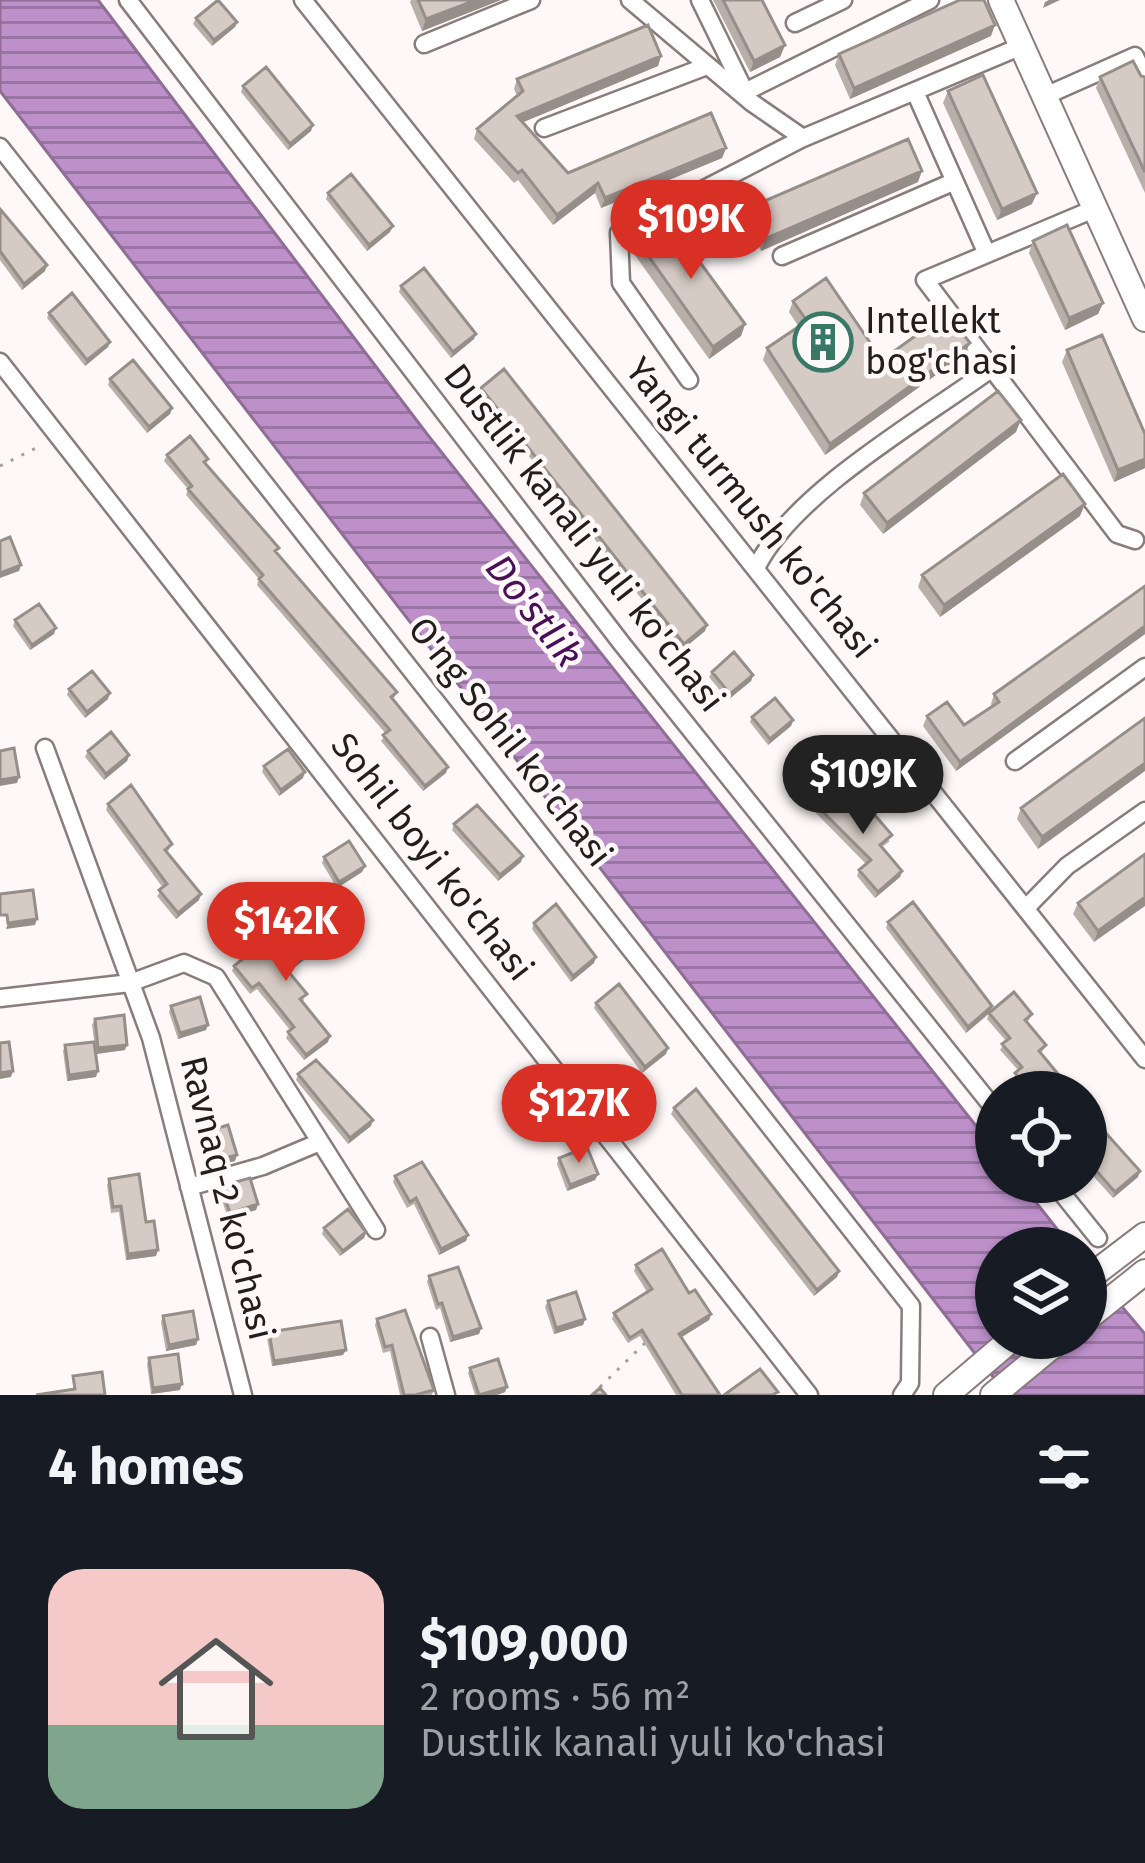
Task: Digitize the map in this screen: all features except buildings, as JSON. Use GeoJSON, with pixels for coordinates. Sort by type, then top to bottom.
{"type":"FeatureCollection","features":[{"type":"Feature","properties":{"kind":"street","name":"Dustlik kanali yuli ko'chasi"},"geometry":{"type":"LineString","coordinates":[[128,0],[622,644],[975,1085]]}},
{"type":"Feature","properties":{"kind":"street","name":"Yangi turmush ko'chasi"},"geometry":{"type":"LineString","coordinates":[[303,0],[1145,1059]]}},
{"type":"Feature","properties":{"kind":"street"},"geometry":{"type":"LineString","coordinates":[[424,44],[531,0]]}},
{"type":"Feature","properties":{"kind":"street"},"geometry":{"type":"LineString","coordinates":[[630,0],[706,66],[803,138]]}},
{"type":"Feature","properties":{"kind":"street"},"geometry":{"type":"LineString","coordinates":[[700,0],[748,97]]}},
{"type":"Feature","properties":{"kind":"street"},"geometry":{"type":"LineString","coordinates":[[795,23],[844,0]]}},
{"type":"Feature","properties":{"kind":"street"},"geometry":{"type":"LineString","coordinates":[[748,97],[930,0]]}},
{"type":"Feature","properties":{"kind":"street"},"geometry":{"type":"LineString","coordinates":[[1001,0],[1145,319]]}},
{"type":"Feature","properties":{"kind":"street"},"geometry":{"type":"LineString","coordinates":[[689,380],[621,283],[619,233],[803,138],[1022,46]]}},
{"type":"Feature","properties":{"kind":"street"},"geometry":{"type":"LineString","coordinates":[[1045,96],[1135,56],[1145,78]]}},
{"type":"Feature","properties":{"kind":"street"},"geometry":{"type":"LineString","coordinates":[[544,128],[706,66]]}},
{"type":"Feature","properties":{"kind":"street"},"geometry":{"type":"LineString","coordinates":[[916,94],[987,254]]}},
{"type":"Feature","properties":{"kind":"street","name":"O'ng Sohil ko'chasi"},"geometry":{"type":"LineString","coordinates":[[0,148],[910,1306],[910,1383],[902,1395]]}},
{"type":"Feature","properties":{"kind":"street"},"geometry":{"type":"LineString","coordinates":[[782,256],[953,182]]}},
{"type":"Feature","properties":{"kind":"street"},"geometry":{"type":"LineString","coordinates":[[1094,209],[925,280],[988,371],[1117,534],[1135,540]]}},
{"type":"Feature","properties":{"kind":"street","name":"Sohil boyi ko'chasi"},"geometry":{"type":"LineString","coordinates":[[0,362],[808,1395]]}},
{"type":"Feature","properties":{"kind":"street"},"geometry":{"type":"LineString","coordinates":[[757,566],[771,539],[806,505],[988,371]]}},
{"type":"Feature","properties":{"kind":"street"},"geometry":{"type":"LineString","coordinates":[[1016,761],[1145,667]]}},
{"type":"Feature","properties":{"kind":"street","name":"Ravnaq-2 ko'chasi"},"geometry":{"type":"LineString","coordinates":[[45,748],[151,1038],[243,1395]]}},
{"type":"Feature","properties":{"kind":"street"},"geometry":{"type":"LineString","coordinates":[[1026,908],[1067,866],[1145,811]]}},
{"type":"Feature","properties":{"kind":"street"},"geometry":{"type":"LineString","coordinates":[[0,998],[130,983],[184,963],[216,977],[376,1230]]}},
{"type":"Feature","properties":{"kind":"street"},"geometry":{"type":"LineString","coordinates":[[189,1186],[263,1166],[320,1142]]}},
{"type":"Feature","properties":{"kind":"street"},"geometry":{"type":"LineString","coordinates":[[1070,1203],[1089,1227]]}},
{"type":"Feature","properties":{"kind":"street"},"geometry":{"type":"LineString","coordinates":[[1107,1263],[1145,1234]]}},
{"type":"Feature","properties":{"kind":"street"},"geometry":{"type":"LineString","coordinates":[[1107,1301],[1145,1272]]}},
{"type":"Feature","properties":{"kind":"street"},"geometry":{"type":"LineString","coordinates":[[430,1337],[446,1395]]}},
{"type":"Feature","properties":{"kind":"street"},"geometry":{"type":"LineString","coordinates":[[946,1395],[986,1359]]}},
{"type":"Feature","properties":{"kind":"street"},"geometry":{"type":"LineString","coordinates":[[996,1393],[1037,1359]]}},
{"type":"Feature","properties":{"kind":"path"},"geometry":{"type":"LineString","coordinates":[[0,466],[58,436]]}},
{"type":"Feature","properties":{"kind":"path"},"geometry":{"type":"LineString","coordinates":[[600,1388],[655,1333]]}},
{"type":"Feature","properties":{"kind":"water","name":"Do'stlik"},"geometry":{"type":"Polygon","coordinates":[[[0,0],[98,0],[427,434],[975,1125],[975,1203],[1037,1203],[1055,1227],[975,1227],[975,1354],[0,91],[0,0]]]}},
{"type":"Feature","properties":{"kind":"water"},"geometry":{"type":"Polygon","coordinates":[[[1107,1289],[1145,1334],[1145,1395],[1007,1395],[979,1359],[1107,1359],[1107,1289]]]}},
{"type":"Feature","properties":{"kind":"place","name":"Intellekt bog'chasi"},"geometry":{"type":"Point","coordinates":[823,342]}}]}
